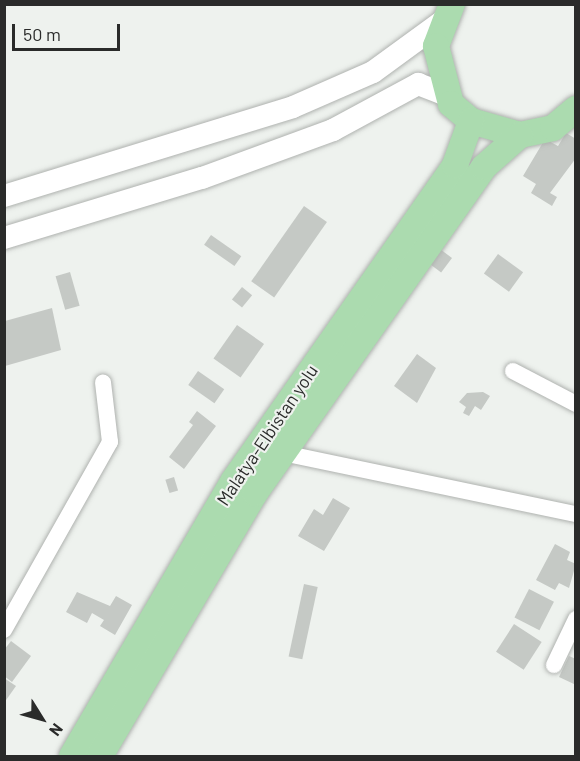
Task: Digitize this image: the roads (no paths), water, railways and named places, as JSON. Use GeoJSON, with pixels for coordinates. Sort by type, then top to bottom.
{"type":"FeatureCollection","features":[{"type":"Feature","properties":{"kind":"main road"},"geometry":{"type":"LineString","coordinates":[[448,12],[436,46],[450,104],[471,121],[520,135],[553,128],[576,109]]}},
{"type":"Feature","properties":{"kind":"main road"},"geometry":{"type":"LineString","coordinates":[[4,196],[293,107],[373,72],[448,12]]}},
{"type":"Feature","properties":{"kind":"main road"},"geometry":{"type":"LineString","coordinates":[[4,238],[202,178],[333,130],[418,84],[447,94]]}},
{"type":"Feature","properties":{"kind":"main road","name":"Malatya-Elbistan yolu"},"geometry":{"type":"LineString","coordinates":[[72,756],[234,480],[455,165],[471,121]]}},
{"type":"Feature","properties":{"kind":"main road","name":"Malatya-Elbistan yolu"},"geometry":{"type":"LineString","coordinates":[[100,756],[283,453],[484,167],[520,135]]}},
{"type":"Feature","properties":{"kind":"street"},"geometry":{"type":"LineString","coordinates":[[513,371],[576,404]]}},
{"type":"Feature","properties":{"kind":"street"},"geometry":{"type":"LineString","coordinates":[[4,630],[110,442],[103,382]]}},
{"type":"Feature","properties":{"kind":"street"},"geometry":{"type":"LineString","coordinates":[[283,453],[576,514]]}},
{"type":"Feature","properties":{"kind":"street"},"geometry":{"type":"LineString","coordinates":[[554,665],[576,619]]}}]}
